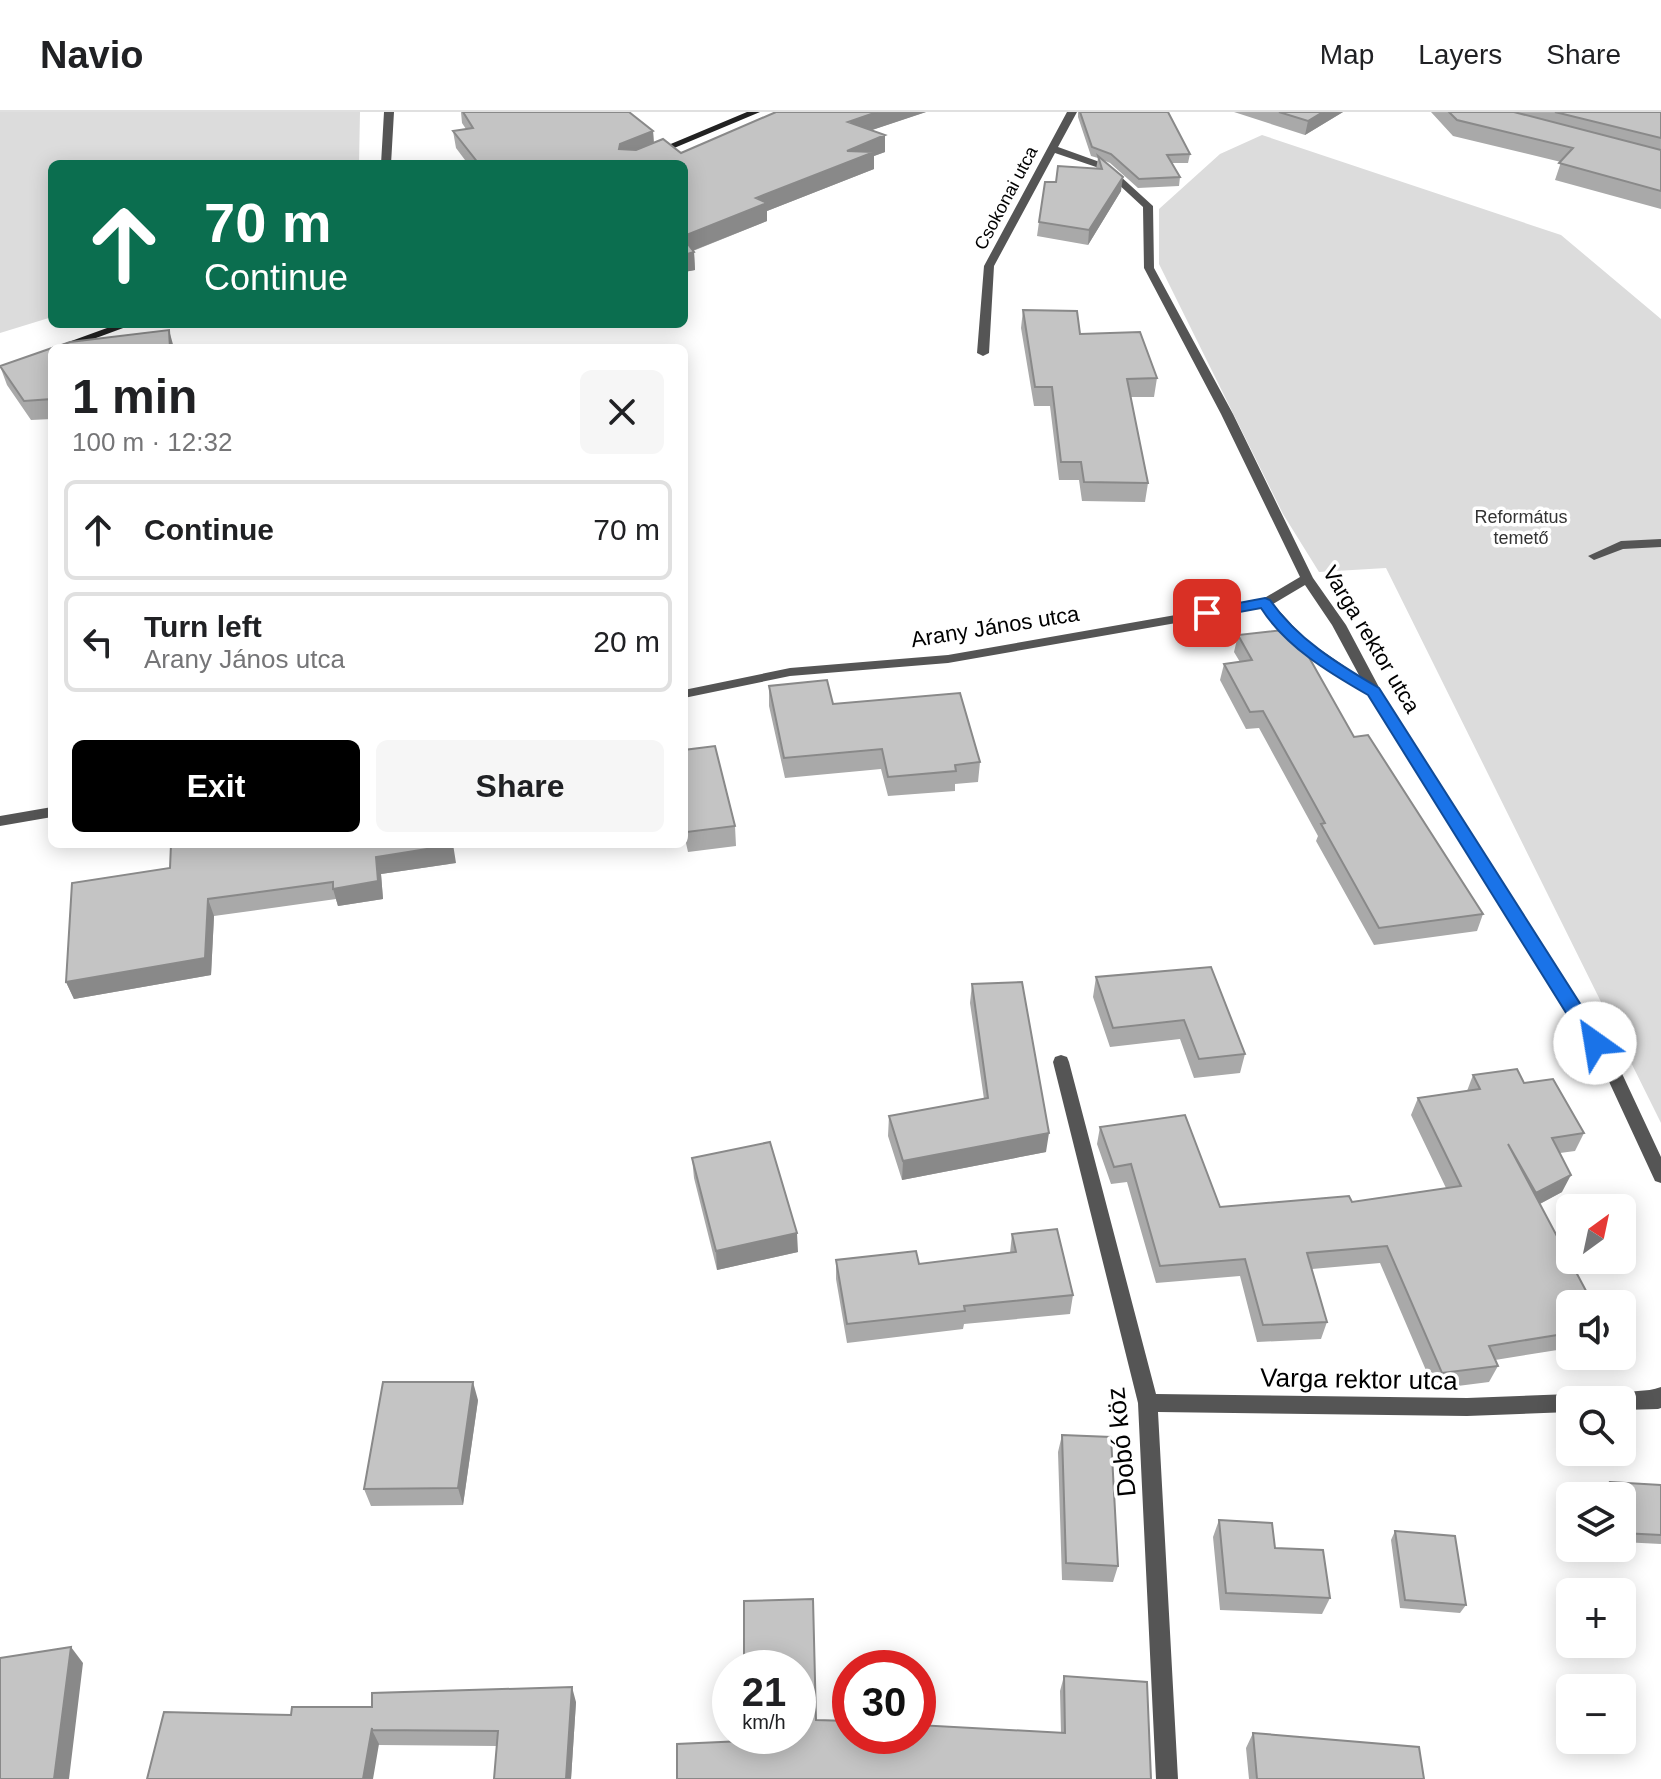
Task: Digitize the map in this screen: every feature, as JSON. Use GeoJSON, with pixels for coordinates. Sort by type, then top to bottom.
{"type":"FeatureCollection","features":[{"type":"Feature","properties":{"kind":"main road"},"geometry":{"type":"LineString","coordinates":[[638,160],[755,112]]}},
{"type":"Feature","properties":{"kind":"main road"},"geometry":{"type":"LineString","coordinates":[[70,344],[117,328]]}},
{"type":"Feature","properties":{"kind":"main road"},"geometry":{"type":"LineString","coordinates":[[39,354],[48,351]]}},
{"type":"Feature","properties":{"kind":"street"},"geometry":{"type":"LineString","coordinates":[[386,160],[389,112]]}},
{"type":"Feature","properties":{"kind":"street","name":"Csokonai utca"},"geometry":{"type":"LineString","coordinates":[[983,353],[989,266],[1072,112]]}},
{"type":"Feature","properties":{"kind":"street","name":"Varga rektor utca"},"geometry":{"type":"LineString","coordinates":[[1051,148],[1105,167],[1148,206],[1149,268],[1227,414],[1307,578],[1339,625],[1374,691],[1612,1070],[1661,1176]]}},
{"type":"Feature","properties":{"kind":"street"},"geometry":{"type":"LineString","coordinates":[[1594,556],[1621,545],[1661,543]]}},
{"type":"Feature","properties":{"kind":"street","name":"Arany János utca"},"geometry":{"type":"LineString","coordinates":[[688,693],[790,672],[948,659],[1265,603],[1307,578]]}},
{"type":"Feature","properties":{"kind":"street"},"geometry":{"type":"LineString","coordinates":[[1265,603],[1281,627],[1339,671],[1374,691]]}},
{"type":"Feature","properties":{"kind":"street"},"geometry":{"type":"LineString","coordinates":[[0,821],[48,813]]}},
{"type":"Feature","properties":{"kind":"street","name":"Dobó köz"},"geometry":{"type":"LineString","coordinates":[[1061,1062],[1148,1403],[1167,1779]]}},
{"type":"Feature","properties":{"kind":"street"},"geometry":{"type":"LineString","coordinates":[[1636,1401],[1658,1400],[1661,1396]]}},
{"type":"Feature","properties":{"kind":"street","name":"Varga rektor utca"},"geometry":{"type":"LineString","coordinates":[[1148,1403],[1467,1407],[1556,1404]]}},
{"type":"Feature","properties":{"kind":"green space"},"geometry":{"type":"Polygon","coordinates":[[[0,112],[360,112],[359,160],[48,160],[48,318],[0,333],[0,112]]]}},
{"type":"Feature","properties":{"kind":"green space","name":"Református temető"},"geometry":{"type":"Polygon","coordinates":[[[1262,135],[1561,235],[1661,319],[1661,1123],[1386,568],[1319,572],[1283,514],[1159,264],[1159,209],[1220,154],[1262,135]]]}},
{"type":"Feature","properties":{"kind":"building"},"geometry":{"type":"Polygon","coordinates":[[[463,112],[629,112],[653,131],[620,144],[619,149],[636,150],[663,139],[681,153],[776,112],[877,112],[848,122],[885,135],[847,151],[874,152],[756,198],[767,203],[688,234],[688,160],[476,160],[453,131],[473,128],[463,112]]]}},
{"type":"Feature","properties":{"kind":"building"},"geometry":{"type":"Polygon","coordinates":[[[1080,112],[1168,112],[1190,154],[1167,155],[1180,177],[1139,179],[1111,154],[1092,147],[1080,112]]]}},
{"type":"Feature","properties":{"kind":"building"},"geometry":{"type":"Polygon","coordinates":[[[1279,112],[1323,112],[1308,121],[1279,112]]]}},
{"type":"Feature","properties":{"kind":"building"},"geometry":{"type":"Polygon","coordinates":[[[1449,112],[1514,112],[1661,150],[1661,191],[1559,163],[1573,148],[1457,120],[1449,112]]]}},
{"type":"Feature","properties":{"kind":"building"},"geometry":{"type":"Polygon","coordinates":[[[1555,112],[1661,112],[1661,138],[1555,112]]]}},
{"type":"Feature","properties":{"kind":"building"},"geometry":{"type":"Polygon","coordinates":[[[1098,156],[1123,177],[1089,230],[1039,222],[1045,182],[1056,182],[1058,166],[1102,169],[1098,156]]]}},
{"type":"Feature","properties":{"kind":"building"},"geometry":{"type":"Polygon","coordinates":[[[1023,310],[1077,311],[1080,334],[1140,332],[1157,378],[1127,379],[1148,483],[1084,482],[1081,462],[1061,462],[1052,387],[1035,387],[1023,310]]]}},
{"type":"Feature","properties":{"kind":"building"},"geometry":{"type":"Polygon","coordinates":[[[169,330],[170,344],[64,344],[169,330]]]}},
{"type":"Feature","properties":{"kind":"building"},"geometry":{"type":"Polygon","coordinates":[[[48,349],[48,399],[24,401],[0,366],[48,349]]]}},
{"type":"Feature","properties":{"kind":"building"},"geometry":{"type":"Polygon","coordinates":[[[1293,629],[1354,737],[1368,735],[1483,914],[1379,928],[1263,711],[1250,712],[1224,664],[1252,660],[1238,635],[1293,629]]]}},
{"type":"Feature","properties":{"kind":"building"},"geometry":{"type":"Polygon","coordinates":[[[827,680],[833,704],[960,693],[980,762],[955,765],[956,771],[888,777],[882,749],[784,758],[769,686],[827,680]]]}},
{"type":"Feature","properties":{"kind":"building"},"geometry":{"type":"Polygon","coordinates":[[[715,746],[735,826],[688,832],[688,749],[715,746]]]}},
{"type":"Feature","properties":{"kind":"building"},"geometry":{"type":"Polygon","coordinates":[[[171,848],[433,848],[376,857],[378,881],[333,889],[333,882],[208,899],[205,958],[66,982],[72,883],[170,868],[171,848]]]}},
{"type":"Feature","properties":{"kind":"building"},"geometry":{"type":"Polygon","coordinates":[[[1211,967],[1245,1054],[1199,1059],[1184,1020],[1113,1028],[1096,977],[1211,967]]]}},
{"type":"Feature","properties":{"kind":"building"},"geometry":{"type":"Polygon","coordinates":[[[1022,982],[1049,1133],[903,1161],[889,1116],[988,1098],[972,984],[1022,982]]]}},
{"type":"Feature","properties":{"kind":"building"},"geometry":{"type":"Polygon","coordinates":[[[1517,1069],[1524,1083],[1553,1079],[1584,1133],[1552,1138],[1571,1175],[1536,1193],[1508,1144],[1556,1234],[1556,1274],[1577,1274],[1586,1290],[1556,1290],[1556,1335],[1489,1346],[1498,1366],[1442,1373],[1387,1246],[1307,1253],[1327,1322],[1263,1325],[1245,1259],[1160,1266],[1131,1164],[1114,1167],[1100,1127],[1185,1115],[1220,1207],[1349,1196],[1352,1202],[1461,1186],[1418,1098],[1480,1089],[1473,1075],[1517,1069]]]}},
{"type":"Feature","properties":{"kind":"building"},"geometry":{"type":"Polygon","coordinates":[[[770,1142],[797,1233],[716,1251],[692,1158],[770,1142]]]}},
{"type":"Feature","properties":{"kind":"building"},"geometry":{"type":"Polygon","coordinates":[[[1057,1229],[1073,1295],[964,1306],[965,1311],[847,1324],[836,1260],[916,1251],[919,1264],[1016,1252],[1012,1234],[1057,1229]]]}},
{"type":"Feature","properties":{"kind":"building"},"geometry":{"type":"Polygon","coordinates":[[[383,1382],[473,1382],[458,1488],[364,1489],[383,1382]]]}},
{"type":"Feature","properties":{"kind":"building"},"geometry":{"type":"Polygon","coordinates":[[[1062,1435],[1111,1437],[1118,1566],[1066,1563],[1062,1435]]]}},
{"type":"Feature","properties":{"kind":"building"},"geometry":{"type":"Polygon","coordinates":[[[1636,1484],[1661,1485],[1661,1535],[1636,1534],[1636,1484]]]}},
{"type":"Feature","properties":{"kind":"building"},"geometry":{"type":"Polygon","coordinates":[[[1219,1520],[1272,1523],[1275,1548],[1323,1550],[1330,1598],[1226,1593],[1219,1520]]]}},
{"type":"Feature","properties":{"kind":"building"},"geometry":{"type":"Polygon","coordinates":[[[1395,1531],[1455,1536],[1466,1605],[1405,1600],[1395,1531]]]}},
{"type":"Feature","properties":{"kind":"building"},"geometry":{"type":"Polygon","coordinates":[[[813,1599],[814,1650],[744,1650],[744,1601],[813,1599]]]}},
{"type":"Feature","properties":{"kind":"building"},"geometry":{"type":"Polygon","coordinates":[[[71,1647],[54,1779],[0,1779],[0,1658],[71,1647]]]}},
{"type":"Feature","properties":{"kind":"building"},"geometry":{"type":"Polygon","coordinates":[[[1064,1676],[1147,1682],[1151,1779],[677,1779],[677,1744],[712,1742],[712,1754],[816,1754],[816,1720],[832,1720],[832,1754],[936,1754],[936,1726],[1065,1733],[1064,1676]]]}},
{"type":"Feature","properties":{"kind":"building"},"geometry":{"type":"Polygon","coordinates":[[[572,1687],[566,1779],[494,1779],[498,1731],[372,1728],[363,1779],[147,1779],[164,1712],[291,1715],[292,1707],[372,1707],[372,1693],[572,1687]]]}},
{"type":"Feature","properties":{"kind":"building"},"geometry":{"type":"Polygon","coordinates":[[[1253,1733],[1419,1747],[1424,1779],[1257,1779],[1253,1733]]]}},
{"type":"Feature","properties":{"kind":"route"},"geometry":{"type":"LineString","coordinates":[[1207,613],[1265,603],[1281,627],[1339,671],[1374,691],[1595,1043]]}}]}
